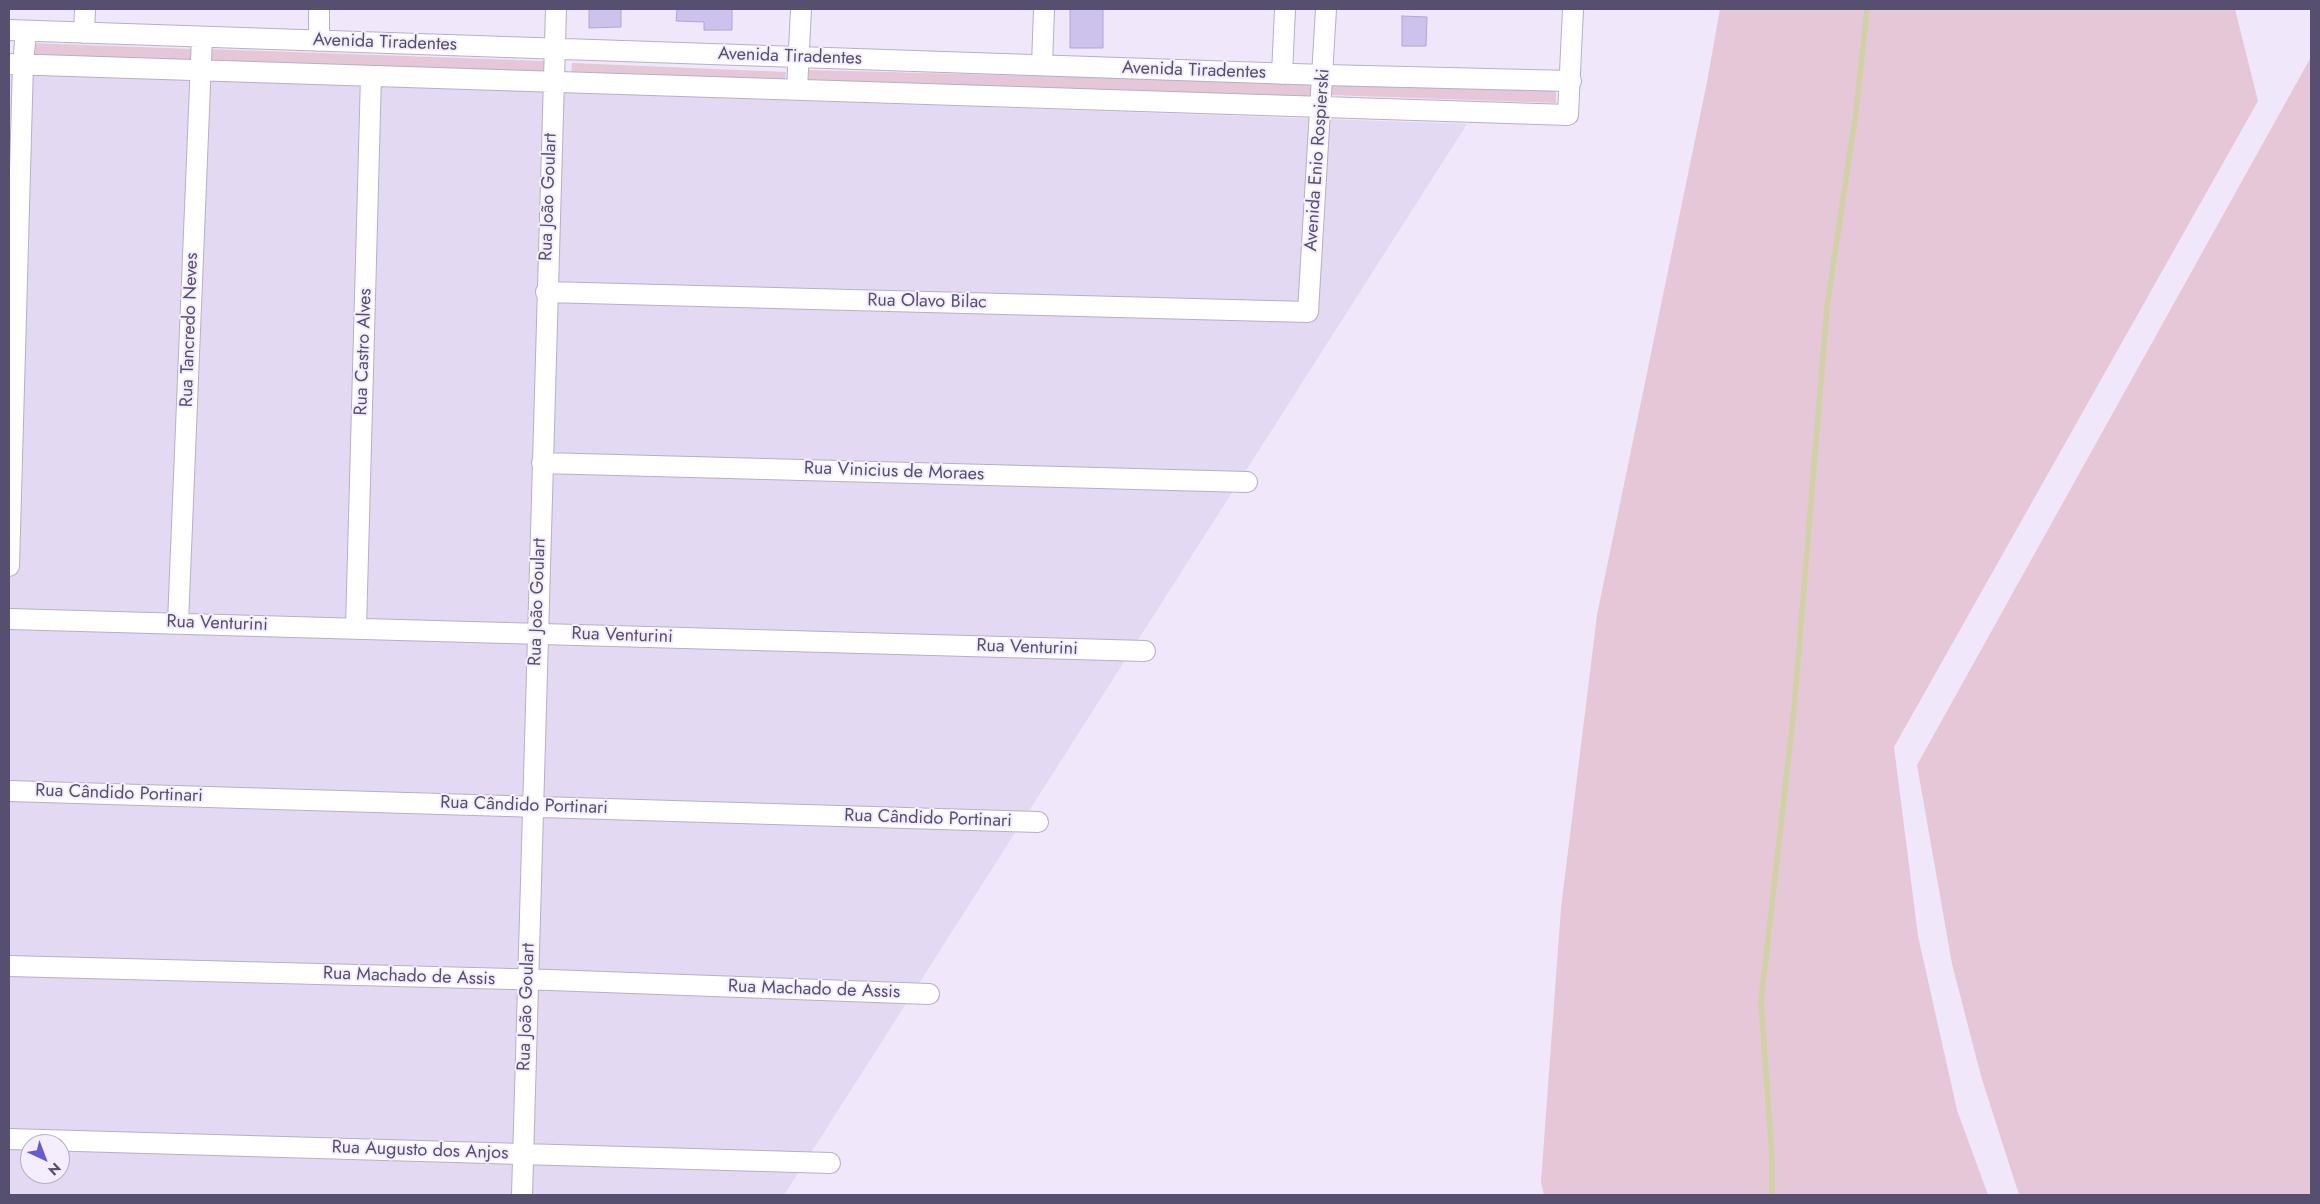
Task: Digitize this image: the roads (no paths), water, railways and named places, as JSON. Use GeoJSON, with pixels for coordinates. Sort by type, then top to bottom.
{"type":"FeatureCollection","features":[{"type":"Feature","properties":{"kind":"street"},"geometry":{"type":"LineString","coordinates":[[84,9],[84,33]]}},
{"type":"Feature","properties":{"kind":"street"},"geometry":{"type":"LineString","coordinates":[[319,9],[319,41]]}},
{"type":"Feature","properties":{"kind":"street","name":"Rua João Goulart"},"geometry":{"type":"LineString","coordinates":[[522,1195],[552,82],[556,9]]}},
{"type":"Feature","properties":{"kind":"street"},"geometry":{"type":"LineString","coordinates":[[797,89],[802,9]]}},
{"type":"Feature","properties":{"kind":"street"},"geometry":{"type":"LineString","coordinates":[[1042,66],[1044,9]]}},
{"type":"Feature","properties":{"kind":"street"},"geometry":{"type":"LineString","coordinates":[[1282,74],[1285,9]]}},
{"type":"Feature","properties":{"kind":"street","name":"Avenida Enio Rospierski"},"geometry":{"type":"LineString","coordinates":[[1308,312],[1324,75],[1326,9]]}},
{"type":"Feature","properties":{"kind":"street"},"geometry":{"type":"LineString","coordinates":[[1570,81],[1573,9]]}},
{"type":"Feature","properties":{"kind":"street"},"geometry":{"type":"LineString","coordinates":[[9,566],[17,30]]}},
{"type":"Feature","properties":{"kind":"street","name":"Avenida Tiradentes"},"geometry":{"type":"LineString","coordinates":[[16,64],[1568,115],[1570,81],[1282,74],[17,30]]}},
{"type":"Feature","properties":{"kind":"street","name":"Rua Tancredo Neves"},"geometry":{"type":"LineString","coordinates":[[178,623],[202,37]]}},
{"type":"Feature","properties":{"kind":"street","name":"Rua Castro Alves"},"geometry":{"type":"LineString","coordinates":[[356,628],[371,76]]}},
{"type":"Feature","properties":{"kind":"street","name":"Rua Olavo Bilac"},"geometry":{"type":"LineString","coordinates":[[546,292],[1308,312]]}},
{"type":"Feature","properties":{"kind":"street","name":"Rua Vinicius de Moraes"},"geometry":{"type":"LineString","coordinates":[[542,463],[1247,482]]}},
{"type":"Feature","properties":{"kind":"street","name":"Rua Venturini"},"geometry":{"type":"LineString","coordinates":[[9,619],[1145,651]]}},
{"type":"Feature","properties":{"kind":"street","name":"Rua Cândido Portinari"},"geometry":{"type":"LineString","coordinates":[[9,791],[1038,822]]}},
{"type":"Feature","properties":{"kind":"street","name":"Rua Machado de Assis"},"geometry":{"type":"LineString","coordinates":[[9,966],[528,980],[929,994]]}},
{"type":"Feature","properties":{"kind":"street","name":"Rua Augusto dos Anjos"},"geometry":{"type":"LineString","coordinates":[[9,1139],[830,1163]]}},
{"type":"Feature","properties":{"kind":"waterway"},"geometry":{"type":"LineString","coordinates":[[1772,1195],[1772,1159],[1761,1001],[1794,709],[1827,307],[1856,111],[1867,9]]}}]}
